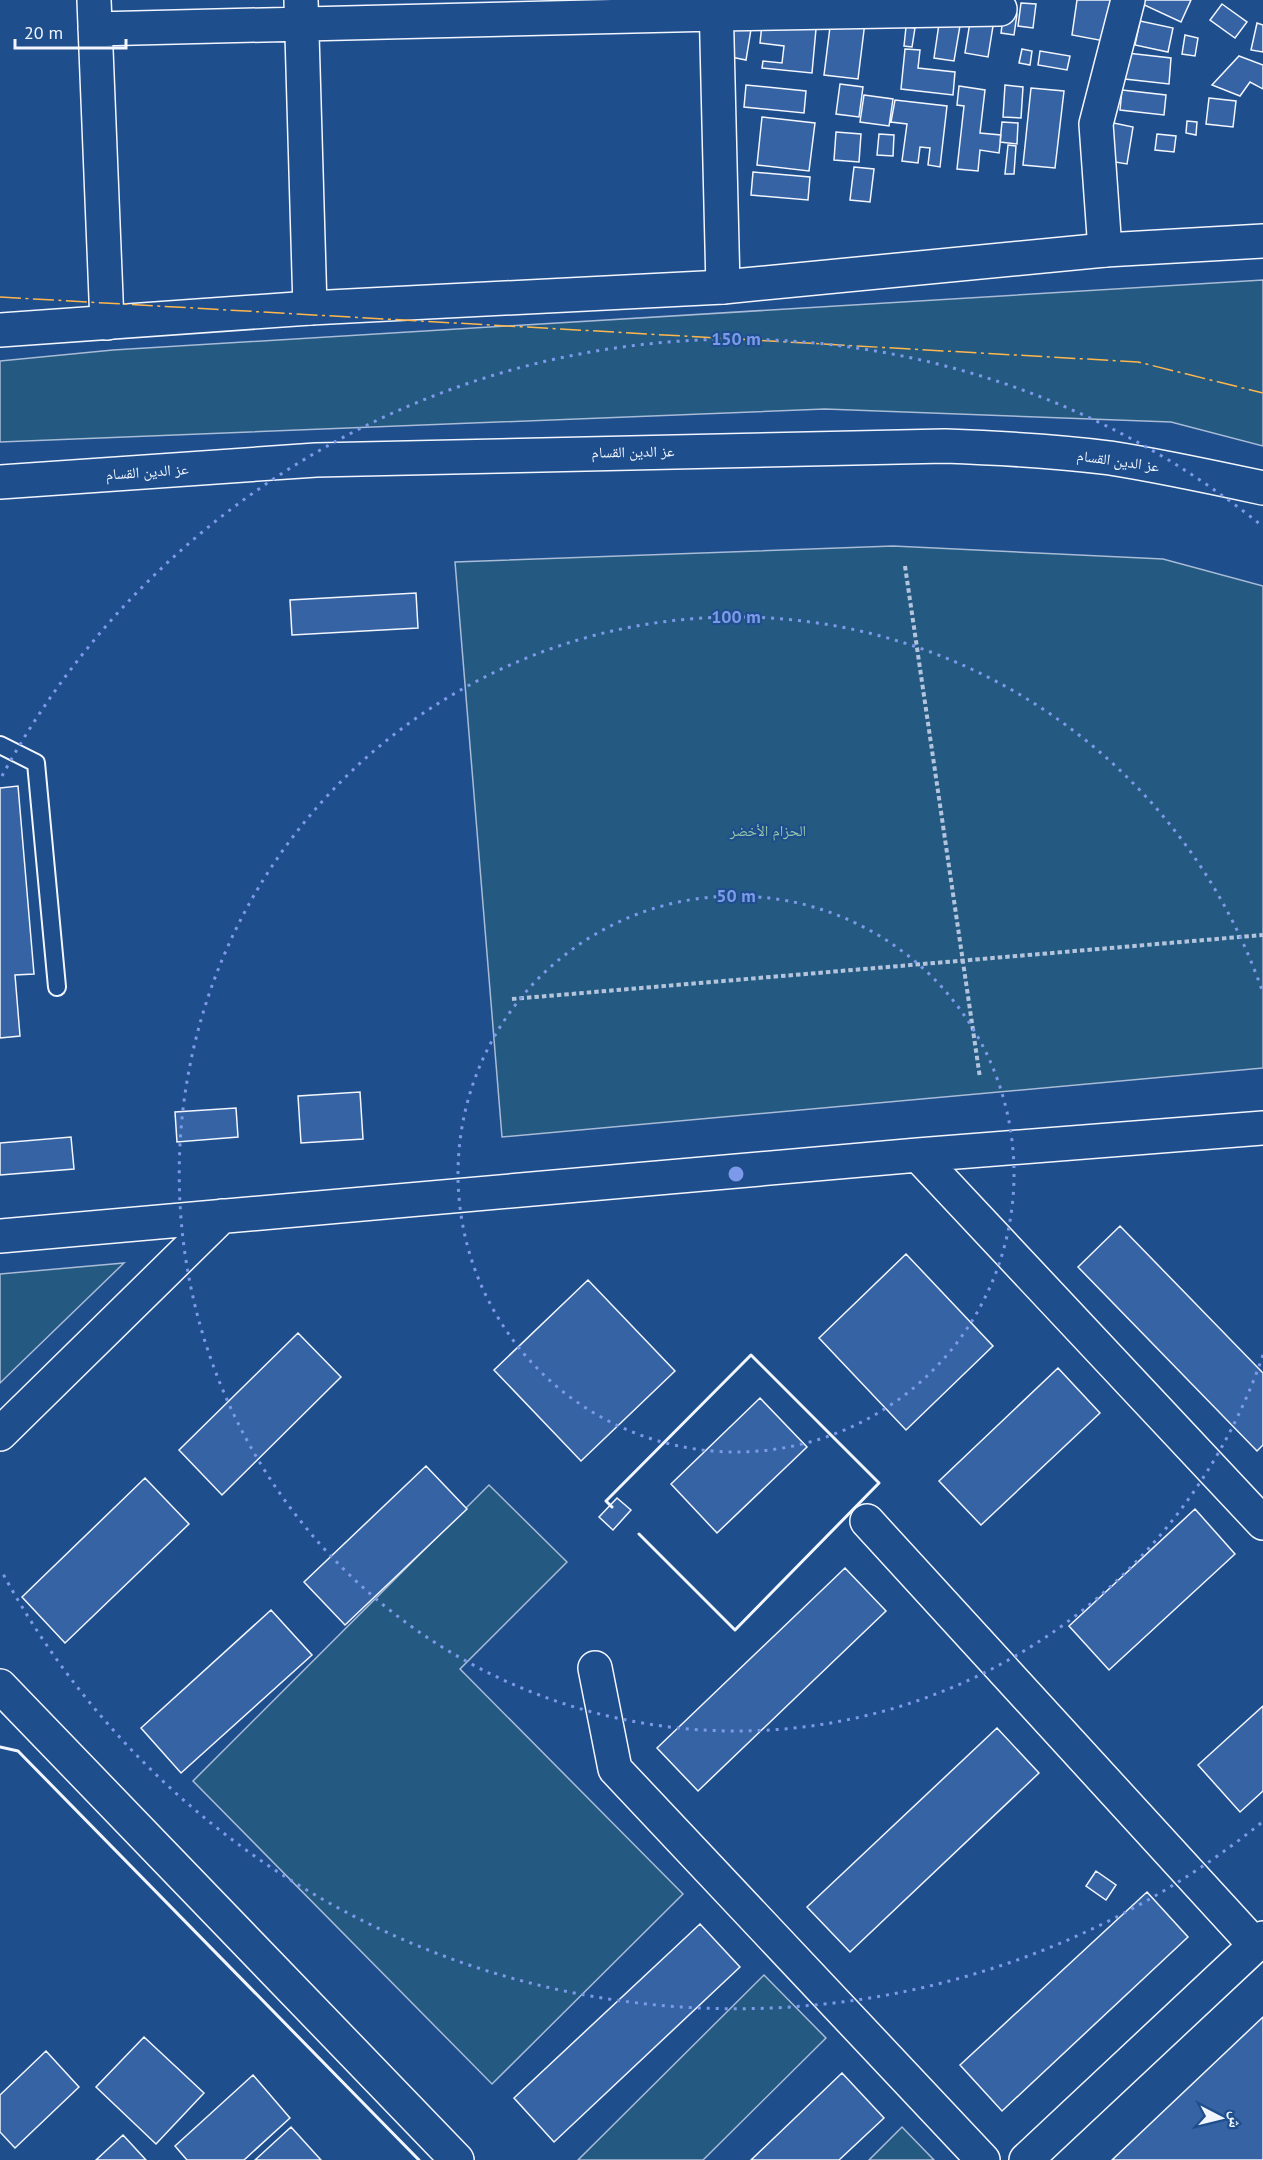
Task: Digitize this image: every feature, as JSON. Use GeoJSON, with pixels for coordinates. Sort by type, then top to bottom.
{"type":"FeatureCollection","features":[{"type":"Feature","properties":{"kind":"main road"},"geometry":{"type":"LineString","coordinates":[[1105,250],[1096,124],[1128,0]]}},
{"type":"Feature","properties":{"kind":"main road"},"geometry":{"type":"LineString","coordinates":[[716,7],[723,287]]}},
{"type":"Feature","properties":{"kind":"main road"},"geometry":{"type":"LineString","coordinates":[[107,323],[95,14],[716,7],[1000,9]]}},
{"type":"Feature","properties":{"kind":"main road"},"geometry":{"type":"LineString","coordinates":[[302,12],[310,308]]}},
{"type":"Feature","properties":{"kind":"main road"},"geometry":{"type":"LineString","coordinates":[[0,330],[310,308],[723,287],[1260,236]]}},
{"type":"Feature","properties":{"kind":"main road","name":"عز الدين القسام"},"geometry":{"type":"LineString","coordinates":[[0,482],[316,460],[945,446],[1027,450],[1108,458],[1263,488]]}},
{"type":"Feature","properties":{"kind":"main road"},"geometry":{"type":"LineString","coordinates":[[0,1236],[918,1155],[1263,1128]]}},
{"type":"Feature","properties":{"kind":"main road"},"geometry":{"type":"LineString","coordinates":[[918,1155],[1263,1524]]}},
{"type":"Feature","properties":{"kind":"main road"},"geometry":{"type":"LineString","coordinates":[[0,1434],[222,1216]]}},
{"type":"Feature","properties":{"kind":"main road"},"geometry":{"type":"LineString","coordinates":[[867,1521],[1259,1942],[1026,2160]]}},
{"type":"Feature","properties":{"kind":"main road"},"geometry":{"type":"LineString","coordinates":[[595,1668],[615,1769],[983,2160]]}},
{"type":"Feature","properties":{"kind":"main road"},"geometry":{"type":"LineString","coordinates":[[0,1686],[457,2160]]}},
{"type":"Feature","properties":{"kind":"lane"},"geometry":{"type":"LineString","coordinates":[[0,745],[36,763],[57,987]]}},
{"type":"Feature","properties":{"kind":"path"},"geometry":{"type":"LineString","coordinates":[[905,566],[980,1078]]}},
{"type":"Feature","properties":{"kind":"path"},"geometry":{"type":"LineString","coordinates":[[512,999],[1263,935]]}},
{"type":"Feature","properties":{"kind":"green space"},"geometry":{"type":"Polygon","coordinates":[[[1263,280],[1263,446],[1171,422],[825,409],[0,442],[0,361],[113,350],[1263,280]]]}},
{"type":"Feature","properties":{"kind":"green space","name":"الحزام الأخضر"},"geometry":{"type":"Polygon","coordinates":[[[893,546],[1163,559],[1263,586],[1263,1068],[502,1137],[455,562],[893,546]]]}},
{"type":"Feature","properties":{"kind":"green space"},"geometry":{"type":"Polygon","coordinates":[[[124,1263],[0,1383],[0,1274],[124,1263]]]}},
{"type":"Feature","properties":{"kind":"green space"},"geometry":{"type":"Polygon","coordinates":[[[489,1485],[567,1562],[460,1669],[683,1894],[492,2084],[193,1781],[489,1485]]]}},
{"type":"Feature","properties":{"kind":"green space"},"geometry":{"type":"Polygon","coordinates":[[[764,1975],[826,2038],[703,2160],[578,2160],[764,1975]]]}},
{"type":"Feature","properties":{"kind":"green space"},"geometry":{"type":"Polygon","coordinates":[[[902,2127],[934,2160],[869,2160],[902,2127]]]}},
{"type":"Feature","properties":{"kind":"building"},"geometry":{"type":"Polygon","coordinates":[[[1077,0],[1112,0],[1104,41],[1072,35],[1077,0]]]}},
{"type":"Feature","properties":{"kind":"building"},"geometry":{"type":"Polygon","coordinates":[[[1142,0],[1191,0],[1181,22],[1140,3],[1142,0]]]}},
{"type":"Feature","properties":{"kind":"building"},"geometry":{"type":"Polygon","coordinates":[[[1021,3],[1036,4],[1033,28],[1018,26],[1021,3]]]}},
{"type":"Feature","properties":{"kind":"building"},"geometry":{"type":"Polygon","coordinates":[[[1222,4],[1247,22],[1235,38],[1210,20],[1222,4]]]}},
{"type":"Feature","properties":{"kind":"building"},"geometry":{"type":"Polygon","coordinates":[[[1004,12],[1017,14],[1014,35],[1001,33],[1004,12]]]}},
{"type":"Feature","properties":{"kind":"building"},"geometry":{"type":"Polygon","coordinates":[[[940,17],[961,20],[954,61],[934,58],[940,17]]]}},
{"type":"Feature","properties":{"kind":"building"},"geometry":{"type":"Polygon","coordinates":[[[831,19],[865,22],[858,79],[824,75],[831,19]]]}},
{"type":"Feature","properties":{"kind":"building"},"geometry":{"type":"Polygon","coordinates":[[[733,20],[752,23],[746,60],[726,56],[733,20]]]}},
{"type":"Feature","properties":{"kind":"building"},"geometry":{"type":"Polygon","coordinates":[[[1140,21],[1173,28],[1168,52],[1135,45],[1140,21]]]}},
{"type":"Feature","properties":{"kind":"building"},"geometry":{"type":"Polygon","coordinates":[[[970,22],[993,26],[988,57],[965,53],[970,22]]]}},
{"type":"Feature","properties":{"kind":"building"},"geometry":{"type":"Polygon","coordinates":[[[1257,23],[1263,25],[1263,52],[1251,50],[1257,23]]]}},
{"type":"Feature","properties":{"kind":"building"},"geometry":{"type":"Polygon","coordinates":[[[762,24],[816,29],[812,73],[762,68],[763,61],[782,63],[784,46],[760,43],[762,24]]]}},
{"type":"Feature","properties":{"kind":"building"},"geometry":{"type":"Polygon","coordinates":[[[906,27],[915,28],[912,47],[904,46],[906,27]]]}},
{"type":"Feature","properties":{"kind":"building"},"geometry":{"type":"Polygon","coordinates":[[[1185,35],[1198,38],[1195,56],[1182,54],[1185,35]]]}},
{"type":"Feature","properties":{"kind":"building"},"geometry":{"type":"Polygon","coordinates":[[[905,49],[920,50],[918,68],[955,72],[953,95],[901,89],[905,49]]]}},
{"type":"Feature","properties":{"kind":"building"},"geometry":{"type":"Polygon","coordinates":[[[1022,49],[1032,51],[1030,65],[1019,63],[1022,49]]]}},
{"type":"Feature","properties":{"kind":"building"},"geometry":{"type":"Polygon","coordinates":[[[1040,51],[1070,56],[1067,70],[1038,65],[1040,51]]]}},
{"type":"Feature","properties":{"kind":"building"},"geometry":{"type":"Polygon","coordinates":[[[1127,53],[1171,58],[1169,84],[1125,79],[1127,53]]]}},
{"type":"Feature","properties":{"kind":"building"},"geometry":{"type":"Polygon","coordinates":[[[1239,56],[1263,65],[1263,89],[1250,82],[1240,96],[1212,85],[1239,56]]]}},
{"type":"Feature","properties":{"kind":"building"},"geometry":{"type":"Polygon","coordinates":[[[840,84],[863,87],[859,117],[836,114],[840,84]]]}},
{"type":"Feature","properties":{"kind":"building"},"geometry":{"type":"Polygon","coordinates":[[[746,85],[806,91],[804,113],[744,107],[746,85]]]}},
{"type":"Feature","properties":{"kind":"building"},"geometry":{"type":"Polygon","coordinates":[[[1005,85],[1023,87],[1021,118],[1003,117],[1005,85]]]}},
{"type":"Feature","properties":{"kind":"building"},"geometry":{"type":"Polygon","coordinates":[[[959,86],[985,90],[980,133],[1001,135],[999,153],[980,150],[978,171],[957,169],[964,106],[957,105],[959,86]]]}},
{"type":"Feature","properties":{"kind":"building"},"geometry":{"type":"Polygon","coordinates":[[[1031,88],[1064,91],[1055,168],[1023,165],[1031,88]]]}},
{"type":"Feature","properties":{"kind":"building"},"geometry":{"type":"Polygon","coordinates":[[[1122,90],[1166,95],[1164,115],[1120,110],[1122,90]]]}},
{"type":"Feature","properties":{"kind":"building"},"geometry":{"type":"Polygon","coordinates":[[[864,95],[893,99],[889,126],[860,122],[864,95]]]}},
{"type":"Feature","properties":{"kind":"building"},"geometry":{"type":"Polygon","coordinates":[[[1209,98],[1236,101],[1233,127],[1206,124],[1209,98]]]}},
{"type":"Feature","properties":{"kind":"building"},"geometry":{"type":"Polygon","coordinates":[[[895,100],[947,106],[940,167],[928,165],[930,148],[920,147],[918,163],[902,161],[907,124],[891,122],[895,100]]]}},
{"type":"Feature","properties":{"kind":"building"},"geometry":{"type":"Polygon","coordinates":[[[762,117],[815,123],[809,171],[757,165],[762,117]]]}},
{"type":"Feature","properties":{"kind":"building"},"geometry":{"type":"Polygon","coordinates":[[[1187,121],[1197,122],[1196,135],[1186,133],[1187,121]]]}},
{"type":"Feature","properties":{"kind":"building"},"geometry":{"type":"Polygon","coordinates":[[[1002,122],[1018,123],[1017,144],[1000,142],[1002,122]]]}},
{"type":"Feature","properties":{"kind":"building"},"geometry":{"type":"Polygon","coordinates":[[[1109,122],[1133,127],[1127,164],[1103,160],[1109,122]]]}},
{"type":"Feature","properties":{"kind":"building"},"geometry":{"type":"Polygon","coordinates":[[[836,132],[861,134],[859,162],[834,160],[836,132]]]}},
{"type":"Feature","properties":{"kind":"building"},"geometry":{"type":"Polygon","coordinates":[[[879,134],[894,135],[893,156],[877,155],[879,134]]]}},
{"type":"Feature","properties":{"kind":"building"},"geometry":{"type":"Polygon","coordinates":[[[1157,134],[1176,136],[1174,152],[1155,150],[1157,134]]]}},
{"type":"Feature","properties":{"kind":"building"},"geometry":{"type":"Polygon","coordinates":[[[1008,145],[1016,146],[1014,174],[1005,174],[1008,145]]]}},
{"type":"Feature","properties":{"kind":"building"},"geometry":{"type":"Polygon","coordinates":[[[854,167],[874,169],[870,202],[850,200],[854,167]]]}},
{"type":"Feature","properties":{"kind":"building"},"geometry":{"type":"Polygon","coordinates":[[[753,172],[810,177],[808,200],[751,195],[753,172]]]}},
{"type":"Feature","properties":{"kind":"building"},"geometry":{"type":"Polygon","coordinates":[[[416,593],[418,628],[292,635],[290,600],[416,593]]]}},
{"type":"Feature","properties":{"kind":"building"},"geometry":{"type":"Polygon","coordinates":[[[18,786],[34,974],[15,975],[20,1036],[0,1038],[0,788],[18,786]]]}},
{"type":"Feature","properties":{"kind":"building"},"geometry":{"type":"Polygon","coordinates":[[[360,1092],[363,1139],[301,1143],[298,1096],[360,1092]]]}},
{"type":"Feature","properties":{"kind":"building"},"geometry":{"type":"Polygon","coordinates":[[[236,1108],[238,1137],[177,1142],[175,1112],[236,1108]]]}},
{"type":"Feature","properties":{"kind":"building"},"geometry":{"type":"Polygon","coordinates":[[[71,1137],[74,1169],[0,1175],[0,1143],[71,1137]]]}},
{"type":"Feature","properties":{"kind":"building"},"geometry":{"type":"Polygon","coordinates":[[[1120,1226],[1263,1373],[1263,1445],[1257,1451],[1078,1267],[1120,1226]]]}},
{"type":"Feature","properties":{"kind":"building"},"geometry":{"type":"Polygon","coordinates":[[[906,1254],[993,1346],[906,1430],[819,1338],[906,1254]]]}},
{"type":"Feature","properties":{"kind":"building"},"geometry":{"type":"Polygon","coordinates":[[[588,1280],[675,1371],[581,1461],[494,1370],[588,1280]]]}},
{"type":"Feature","properties":{"kind":"building"},"geometry":{"type":"Polygon","coordinates":[[[298,1333],[341,1377],[222,1495],[179,1450],[298,1333]]]}},
{"type":"Feature","properties":{"kind":"building"},"geometry":{"type":"Polygon","coordinates":[[[1058,1368],[1100,1413],[981,1525],[939,1481],[1058,1368]]]}},
{"type":"Feature","properties":{"kind":"building"},"geometry":{"type":"Polygon","coordinates":[[[760,1398],[807,1447],[717,1533],[671,1484],[760,1398]]]}},
{"type":"Feature","properties":{"kind":"building"},"geometry":{"type":"Polygon","coordinates":[[[426,1466],[467,1509],[345,1625],[304,1582],[426,1466]]]}},
{"type":"Feature","properties":{"kind":"building"},"geometry":{"type":"Polygon","coordinates":[[[145,1478],[189,1524],[65,1643],[22,1597],[145,1478]]]}},
{"type":"Feature","properties":{"kind":"building"},"geometry":{"type":"Polygon","coordinates":[[[617,1498],[631,1510],[613,1530],[599,1517],[617,1498]]]}},
{"type":"Feature","properties":{"kind":"building"},"geometry":{"type":"Polygon","coordinates":[[[1195,1509],[1235,1554],[1109,1670],[1069,1626],[1195,1509]]]}},
{"type":"Feature","properties":{"kind":"building"},"geometry":{"type":"Polygon","coordinates":[[[845,1568],[886,1611],[698,1791],[657,1748],[845,1568]]]}},
{"type":"Feature","properties":{"kind":"building"},"geometry":{"type":"Polygon","coordinates":[[[271,1610],[312,1655],[181,1773],[141,1728],[271,1610]]]}},
{"type":"Feature","properties":{"kind":"building"},"geometry":{"type":"Polygon","coordinates":[[[1263,1706],[1263,1791],[1240,1812],[1198,1765],[1263,1706]]]}},
{"type":"Feature","properties":{"kind":"building"},"geometry":{"type":"Polygon","coordinates":[[[997,1728],[1039,1773],[850,1952],[807,1907],[997,1728]]]}},
{"type":"Feature","properties":{"kind":"building"},"geometry":{"type":"Polygon","coordinates":[[[1096,1871],[1116,1885],[1106,1900],[1086,1886],[1096,1871]]]}},
{"type":"Feature","properties":{"kind":"building"},"geometry":{"type":"Polygon","coordinates":[[[1147,1892],[1188,1937],[1002,2111],[960,2065],[1147,1892]]]}},
{"type":"Feature","properties":{"kind":"building"},"geometry":{"type":"Polygon","coordinates":[[[700,1924],[740,1967],[554,2142],[514,2098],[700,1924]]]}},
{"type":"Feature","properties":{"kind":"building"},"geometry":{"type":"Polygon","coordinates":[[[1263,2017],[1263,2160],[1112,2160],[1263,2017]]]}},
{"type":"Feature","properties":{"kind":"building"},"geometry":{"type":"Polygon","coordinates":[[[144,2037],[204,2093],[156,2144],[96,2087],[144,2037]]]}},
{"type":"Feature","properties":{"kind":"building"},"geometry":{"type":"Polygon","coordinates":[[[46,2051],[79,2087],[15,2148],[0,2132],[0,2095],[46,2051]]]}},
{"type":"Feature","properties":{"kind":"building"},"geometry":{"type":"Polygon","coordinates":[[[842,2073],[884,2118],[839,2160],[751,2160],[842,2073]]]}},
{"type":"Feature","properties":{"kind":"building"},"geometry":{"type":"Polygon","coordinates":[[[253,2075],[290,2118],[244,2160],[187,2160],[175,2146],[253,2075]]]}},
{"type":"Feature","properties":{"kind":"building"},"geometry":{"type":"Polygon","coordinates":[[[291,2127],[321,2160],[255,2160],[291,2127]]]}},
{"type":"Feature","properties":{"kind":"building"},"geometry":{"type":"Polygon","coordinates":[[[123,2135],[146,2160],[96,2160],[123,2135]]]}},
{"type":"Feature","properties":{"kind":"wall"},"geometry":{"type":"LineString","coordinates":[[612,1507],[606,1501],[751,1355],[879,1483],[735,1630],[639,1534]]}},
{"type":"Feature","properties":{"kind":"wall"},"geometry":{"type":"LineString","coordinates":[[0,1747],[18,1751],[419,2160]]}},
{"type":"Feature","properties":{"kind":"power"},"geometry":{"type":"LineString","coordinates":[[0,297],[1138,362],[1263,393]]}}]}
